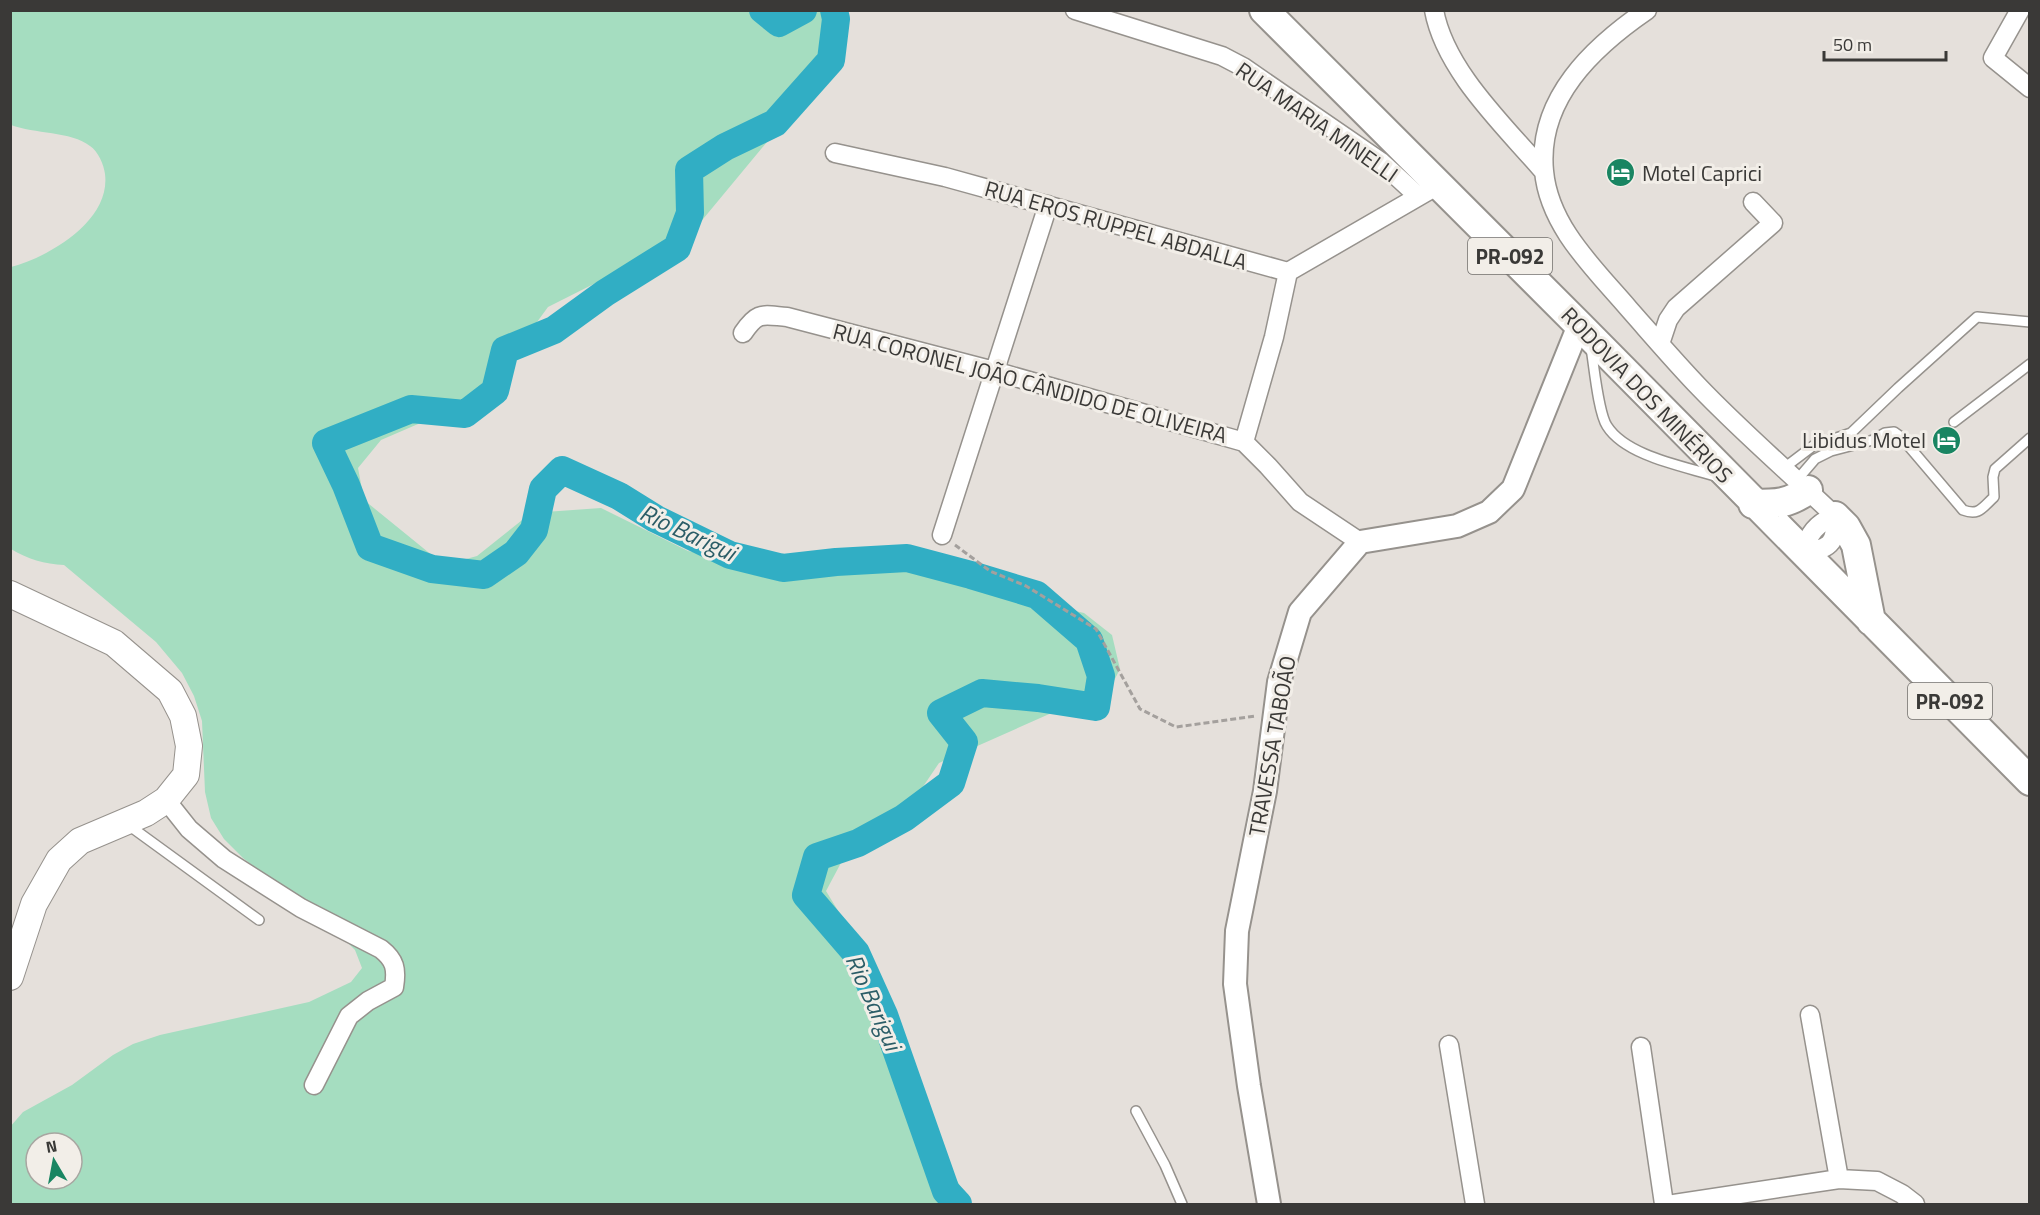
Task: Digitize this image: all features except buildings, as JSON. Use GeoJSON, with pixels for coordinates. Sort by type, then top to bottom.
{"type":"FeatureCollection","features":[{"type":"Feature","properties":{"kind":"main road","name":"RODOVIA DOS MINÉRIOS"},"geometry":{"type":"LineString","coordinates":[[1264,10],[1429,190],[1584,330],[2030,781]]}},
{"type":"Feature","properties":{"kind":"main road"},"geometry":{"type":"LineString","coordinates":[[1754,504],[1777,504],[1792,500],[1796,479]]}},
{"type":"Feature","properties":{"kind":"main road"},"geometry":{"type":"LineString","coordinates":[[1835,516],[1846,527],[1856,545],[1871,621]]}},
{"type":"Feature","properties":{"kind":"main road"},"geometry":{"type":"LineString","coordinates":[[10,594],[114,643],[170,691],[183,716],[189,746],[186,775],[165,800],[146,813],[80,841],[59,860],[34,904],[10,976]]}},
{"type":"Feature","properties":{"kind":"street","name":"RUA MARIA MINELLI"},"geometry":{"type":"LineString","coordinates":[[1074,10],[1222,56],[1243,67],[1381,162],[1429,190],[1288,272]]}},
{"type":"Feature","properties":{"kind":"street"},"geometry":{"type":"LineString","coordinates":[[1434,10],[1444,45],[1456,66],[1544,172]]}},
{"type":"Feature","properties":{"kind":"street"},"geometry":{"type":"LineString","coordinates":[[1647,10],[1588,58],[1562,91],[1548,127],[1544,172],[1556,212],[1568,234],[1586,258],[1701,389],[1835,516],[1836,529],[1832,541],[1822,550],[1802,553]]}},
{"type":"Feature","properties":{"kind":"street"},"geometry":{"type":"LineString","coordinates":[[2020,10],[1993,58],[2030,88]]}},
{"type":"Feature","properties":{"kind":"street","name":"RUA EROS RUPPEL ABDALLA"},"geometry":{"type":"LineString","coordinates":[[835,153],[945,177],[1288,272]]}},
{"type":"Feature","properties":{"kind":"street"},"geometry":{"type":"LineString","coordinates":[[1660,344],[1668,320],[1676,308],[1773,223],[1753,202]]}},
{"type":"Feature","properties":{"kind":"street"},"geometry":{"type":"LineString","coordinates":[[942,535],[1048,205]]}},
{"type":"Feature","properties":{"kind":"street"},"geometry":{"type":"LineString","coordinates":[[1244,442],[1274,337],[1288,272]]}},
{"type":"Feature","properties":{"kind":"street","name":"RUA CORONEL JOÃO CÂNDIDO DE OLIVEIRA"},"geometry":{"type":"LineString","coordinates":[[743,333],[753,319],[764,315],[786,317],[994,371],[1244,442],[1300,502],[1360,542]]}},
{"type":"Feature","properties":{"kind":"street"},"geometry":{"type":"LineString","coordinates":[[1360,542],[1456,526],[1489,512],[1513,489],[1584,330]]}},
{"type":"Feature","properties":{"kind":"street","name":"TRAVESSA TABOÃO"},"geometry":{"type":"LineString","coordinates":[[1269,1204],[1235,984],[1238,931],[1265,791],[1279,682],[1300,612],[1360,542]]}},
{"type":"Feature","properties":{"kind":"street"},"geometry":{"type":"LineString","coordinates":[[165,800],[189,829],[224,859],[301,908],[381,949],[392,958],[396,971],[394,987],[368,1001],[349,1016],[314,1085]]}},
{"type":"Feature","properties":{"kind":"street"},"geometry":{"type":"LineString","coordinates":[[1810,1015],[1839,1179]]}},
{"type":"Feature","properties":{"kind":"street"},"geometry":{"type":"LineString","coordinates":[[1449,1045],[1475,1204]]}},
{"type":"Feature","properties":{"kind":"street"},"geometry":{"type":"LineString","coordinates":[[1641,1047],[1664,1204]]}},
{"type":"Feature","properties":{"kind":"street"},"geometry":{"type":"LineString","coordinates":[[1674,1204],[1839,1179],[1877,1181],[1902,1194],[1915,1204]]}},
{"type":"Feature","properties":{"kind":"lane"},"geometry":{"type":"LineString","coordinates":[[1796,479],[1813,446],[1851,433],[1977,317],[2030,322]]}},
{"type":"Feature","properties":{"kind":"lane"},"geometry":{"type":"LineString","coordinates":[[1584,330],[1606,425],[1622,442],[1640,452],[1732,482]]}},
{"type":"Feature","properties":{"kind":"lane"},"geometry":{"type":"LineString","coordinates":[[1954,422],[2030,364]]}},
{"type":"Feature","properties":{"kind":"lane"},"geometry":{"type":"LineString","coordinates":[[1796,479],[1815,459],[1831,451],[1894,432],[1901,437],[1963,510],[1972,513],[1977,512],[1994,497],[1995,469],[2030,438]]}},
{"type":"Feature","properties":{"kind":"lane"},"geometry":{"type":"LineString","coordinates":[[125,822],[260,920]]}},
{"type":"Feature","properties":{"kind":"lane"},"geometry":{"type":"LineString","coordinates":[[1136,1111],[1182,1204]]}},
{"type":"Feature","properties":{"kind":"path"},"geometry":{"type":"LineString","coordinates":[[942,535],[990,571],[1026,586],[1096,629],[1140,709],[1176,727],[1274,713]]}},
{"type":"Feature","properties":{"kind":"green space"},"geometry":{"type":"Polygon","coordinates":[[[11,11],[824,11],[825,44],[815,84],[689,236],[548,307],[483,396],[381,440],[358,468],[364,500],[444,565],[477,556],[531,513],[601,508],[688,551],[794,573],[963,568],[1027,600],[1084,613],[1112,635],[1120,669],[1104,700],[1056,711],[939,763],[889,837],[842,861],[826,891],[890,996],[948,1166],[971,1204],[11,1204],[10,1127],[23,1112],[72,1085],[113,1055],[133,1044],[160,1035],[309,1002],[351,982],[362,968],[355,950],[336,931],[243,858],[224,839],[211,818],[205,792],[202,721],[194,696],[182,673],[156,642],[64,565],[36,560],[11,549],[11,267],[43,255],[59,246],[88,221],[98,207],[104,191],[105,174],[98,155],[93,148],[82,141],[63,135],[11,125],[11,11]]]}},
{"type":"Feature","properties":{"kind":"waterway","name":"Rio Barigui"},"geometry":{"type":"LineString","coordinates":[[763,10],[779,23],[803,10]]}},
{"type":"Feature","properties":{"kind":"waterway","name":"Rio Barigui"},"geometry":{"type":"LineString","coordinates":[[834,10],[836,19],[831,60],[775,123],[725,147],[689,170],[690,213],[677,248],[605,293],[554,330],[505,350],[495,391],[465,414],[411,409],[326,443],[346,485],[370,547],[432,569],[484,575],[516,553],[534,530],[543,489],[562,470],[619,496],[656,519],[730,555],[783,568],[907,558],[1037,595],[1089,640],[1101,676],[1096,707],[1038,698],[982,693],[941,713],[964,742],[951,783],[904,818],[858,843],[817,857],[806,895],[856,953],[884,1015],[946,1191],[958,1204]]}},
{"type":"Feature","properties":{"kind":"place","name":"Motel Caprici"},"geometry":{"type":"Point","coordinates":[1621,173]}},
{"type":"Feature","properties":{"kind":"place","name":"Libidus Motel"},"geometry":{"type":"Point","coordinates":[1947,440]}}]}
